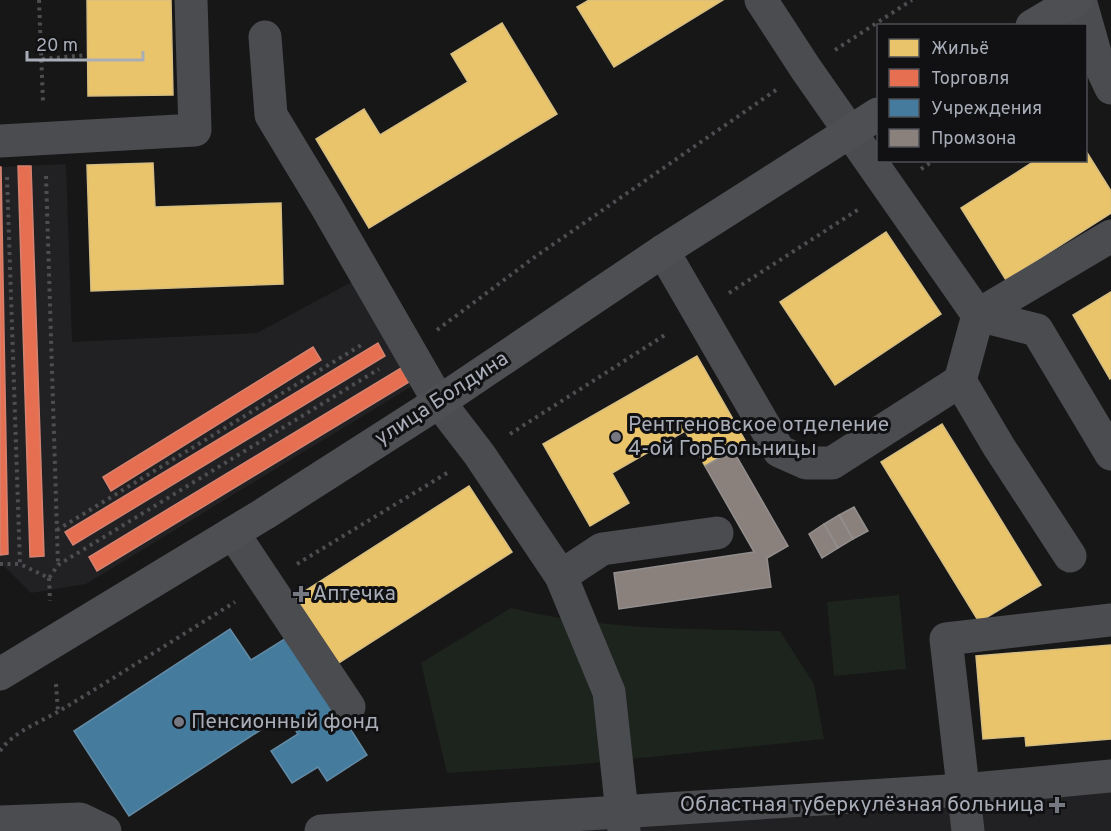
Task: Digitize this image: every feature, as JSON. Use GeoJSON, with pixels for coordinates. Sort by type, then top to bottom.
{"type":"FeatureCollection","features":[{"type":"Feature","properties":{"kind":"main road"},"geometry":{"type":"LineString","coordinates":[[1035,24],[1076,0]]}},
{"type":"Feature","properties":{"kind":"main road","name":"улица Болдина"},"geometry":{"type":"LineString","coordinates":[[0,674],[232,533],[439,402],[663,251],[877,115]]}},
{"type":"Feature","properties":{"kind":"street"},"geometry":{"type":"LineString","coordinates":[[3,141],[195,130],[191,0]]}},
{"type":"Feature","properties":{"kind":"street"},"geometry":{"type":"LineString","coordinates":[[761,0],[806,69],[978,315],[1036,330],[1101,418],[1111,454]]}},
{"type":"Feature","properties":{"kind":"street"},"geometry":{"type":"LineString","coordinates":[[1080,0],[1103,57],[1111,88]]}},
{"type":"Feature","properties":{"kind":"street"},"geometry":{"type":"LineString","coordinates":[[265,37],[271,115],[439,402],[479,454],[561,576],[609,692],[623,821]]}},
{"type":"Feature","properties":{"kind":"street"},"geometry":{"type":"LineString","coordinates":[[663,251],[779,451],[806,464],[832,463],[960,381],[978,315],[1111,236]]}},
{"type":"Feature","properties":{"kind":"street"},"geometry":{"type":"LineString","coordinates":[[960,381],[999,447],[1070,556]]}},
{"type":"Feature","properties":{"kind":"street"},"geometry":{"type":"LineString","coordinates":[[232,533],[349,707]]}},
{"type":"Feature","properties":{"kind":"street"},"geometry":{"type":"LineString","coordinates":[[561,576],[602,549],[717,533]]}},
{"type":"Feature","properties":{"kind":"street"},"geometry":{"type":"LineString","coordinates":[[968,831],[946,639],[1111,620]]}},
{"type":"Feature","properties":{"kind":"street"},"geometry":{"type":"LineString","coordinates":[[321,831],[623,821],[1111,776]]}},
{"type":"Feature","properties":{"kind":"street"},"geometry":{"type":"LineString","coordinates":[[0,822],[81,819],[105,831]]}},
{"type":"Feature","properties":{"kind":"path"},"geometry":{"type":"LineString","coordinates":[[39,0],[58,565]]}},
{"type":"Feature","properties":{"kind":"path"},"geometry":{"type":"LineString","coordinates":[[57,531],[402,338],[532,259],[806,69],[912,0]]}},
{"type":"Feature","properties":{"kind":"path"},"geometry":{"type":"LineString","coordinates":[[42,59],[87,55]]}},
{"type":"Feature","properties":{"kind":"path"},"geometry":{"type":"LineString","coordinates":[[3,141],[20,564]]}},
{"type":"Feature","properties":{"kind":"path"},"geometry":{"type":"LineString","coordinates":[[0,564],[20,564],[48,578],[58,565],[402,338]]}},
{"type":"Feature","properties":{"kind":"shaded area"},"geometry":{"type":"Polygon","coordinates":[[[66,164],[72,342],[257,333],[355,280],[414,385],[86,584],[31,593],[0,562],[0,167],[66,164]]]}},
{"type":"Feature","properties":{"kind":"shaded area"},"geometry":{"type":"Polygon","coordinates":[[[899,595],[906,669],[834,676],[827,602],[899,595]]]}},
{"type":"Feature","properties":{"kind":"shaded area"},"geometry":{"type":"Polygon","coordinates":[[[511,608],[578,621],[645,627],[780,631],[814,684],[824,739],[573,765],[447,773],[421,663],[511,608]]]}},
{"type":"Feature","properties":{"kind":"shaded area"},"geometry":{"type":"Polygon","coordinates":[[[1111,790],[1111,831],[541,831],[1111,790]]]}},
{"type":"Feature","properties":{"kind":"building: Жильё"},"geometry":{"type":"Polygon","coordinates":[[[87,0],[171,0],[173,95],[88,96],[87,0]]]}},
{"type":"Feature","properties":{"kind":"building: Жильё"},"geometry":{"type":"Polygon","coordinates":[[[589,0],[723,0],[614,67],[577,7],[589,0]]]}},
{"type":"Feature","properties":{"kind":"building: Жильё"},"geometry":{"type":"Polygon","coordinates":[[[502,23],[557,114],[369,228],[316,139],[364,109],[380,135],[468,82],[451,54],[502,23]]]}},
{"type":"Feature","properties":{"kind":"building: Жильё"},"geometry":{"type":"Polygon","coordinates":[[[1087,153],[1111,191],[1111,213],[1006,280],[961,208],[1033,162],[1087,162],[1087,153]]]}},
{"type":"Feature","properties":{"kind":"building: Жильё"},"geometry":{"type":"Polygon","coordinates":[[[153,163],[155,207],[281,203],[283,284],[91,291],[87,165],[153,163]]]}},
{"type":"Feature","properties":{"kind":"building: Жильё"},"geometry":{"type":"Polygon","coordinates":[[[886,232],[941,314],[835,385],[780,302],[886,232]]]}},
{"type":"Feature","properties":{"kind":"building: Жильё"},"geometry":{"type":"Polygon","coordinates":[[[1111,292],[1111,378],[1110,379],[1073,315],[1111,292]]]}},
{"type":"Feature","properties":{"kind":"building: Жильё","name":"Рентгеновское отделение 4-ой ГорБольницы"},"geometry":{"type":"Polygon","coordinates":[[[697,356],[746,442],[705,466],[685,431],[612,473],[629,503],[590,526],[543,444],[697,356]]]}},
{"type":"Feature","properties":{"kind":"building: Жильё"},"geometry":{"type":"Polygon","coordinates":[[[942,424],[1041,585],[979,622],[881,462],[942,424]]]}},
{"type":"Feature","properties":{"kind":"building: Жильё"},"geometry":{"type":"Polygon","coordinates":[[[469,486],[512,552],[334,666],[291,600],[469,486]]]}},
{"type":"Feature","properties":{"kind":"building: Жильё"},"geometry":{"type":"Polygon","coordinates":[[[1111,645],[1111,739],[1026,746],[1025,736],[983,739],[976,656],[1111,645]]]}},
{"type":"Feature","properties":{"kind":"building: Торговля"},"geometry":{"type":"Polygon","coordinates":[[[18,166],[31,166],[44,556],[30,557],[18,166]]]}},
{"type":"Feature","properties":{"kind":"building: Торговля"},"geometry":{"type":"Polygon","coordinates":[[[0,167],[8,554],[0,555],[0,167]]]}},
{"type":"Feature","properties":{"kind":"building: Торговля"},"geometry":{"type":"Polygon","coordinates":[[[378,343],[385,356],[73,545],[65,532],[378,343]]]}},
{"type":"Feature","properties":{"kind":"building: Торговля"},"geometry":{"type":"Polygon","coordinates":[[[313,347],[321,360],[111,491],[103,477],[313,347]]]}},
{"type":"Feature","properties":{"kind":"building: Торговля"},"geometry":{"type":"Polygon","coordinates":[[[401,368],[409,382],[97,571],[89,557],[401,368]]]}},
{"type":"Feature","properties":{"kind":"building: Учреждения","name":"Пенсионный фонд"},"geometry":{"type":"Polygon","coordinates":[[[230,629],[251,660],[291,635],[367,755],[327,781],[318,767],[292,783],[271,751],[298,734],[285,714],[129,816],[74,731],[230,629]]]}},
{"type":"Feature","properties":{"kind":"building: Промзона"},"geometry":{"type":"Polygon","coordinates":[[[733,450],[788,546],[767,558],[771,587],[619,609],[614,573],[754,552],[705,466],[733,450]]]}},
{"type":"Feature","properties":{"kind":"building: Промзона"},"geometry":{"type":"Polygon","coordinates":[[[854,507],[868,531],[853,539],[839,515],[854,507]]]}},
{"type":"Feature","properties":{"kind":"building: Промзона"},"geometry":{"type":"Polygon","coordinates":[[[839,515],[853,539],[838,548],[824,524],[839,515]]]}},
{"type":"Feature","properties":{"kind":"building: Промзона"},"geometry":{"type":"Polygon","coordinates":[[[824,524],[838,548],[822,558],[809,534],[824,524]]]}},
{"type":"Feature","properties":{"kind":"place","name":"Рентгеновское отделение 4-ой ГорБольницы"},"geometry":{"type":"Point","coordinates":[616,437]}},
{"type":"Feature","properties":{"kind":"place","name":"Аптечка"},"geometry":{"type":"Point","coordinates":[301,594]}},
{"type":"Feature","properties":{"kind":"place","name":"Пенсионный фонд"},"geometry":{"type":"Point","coordinates":[179,722]}},
{"type":"Feature","properties":{"kind":"place","name":"Областная туберкулёзная больница"},"geometry":{"type":"Point","coordinates":[1057,805]}}]}
